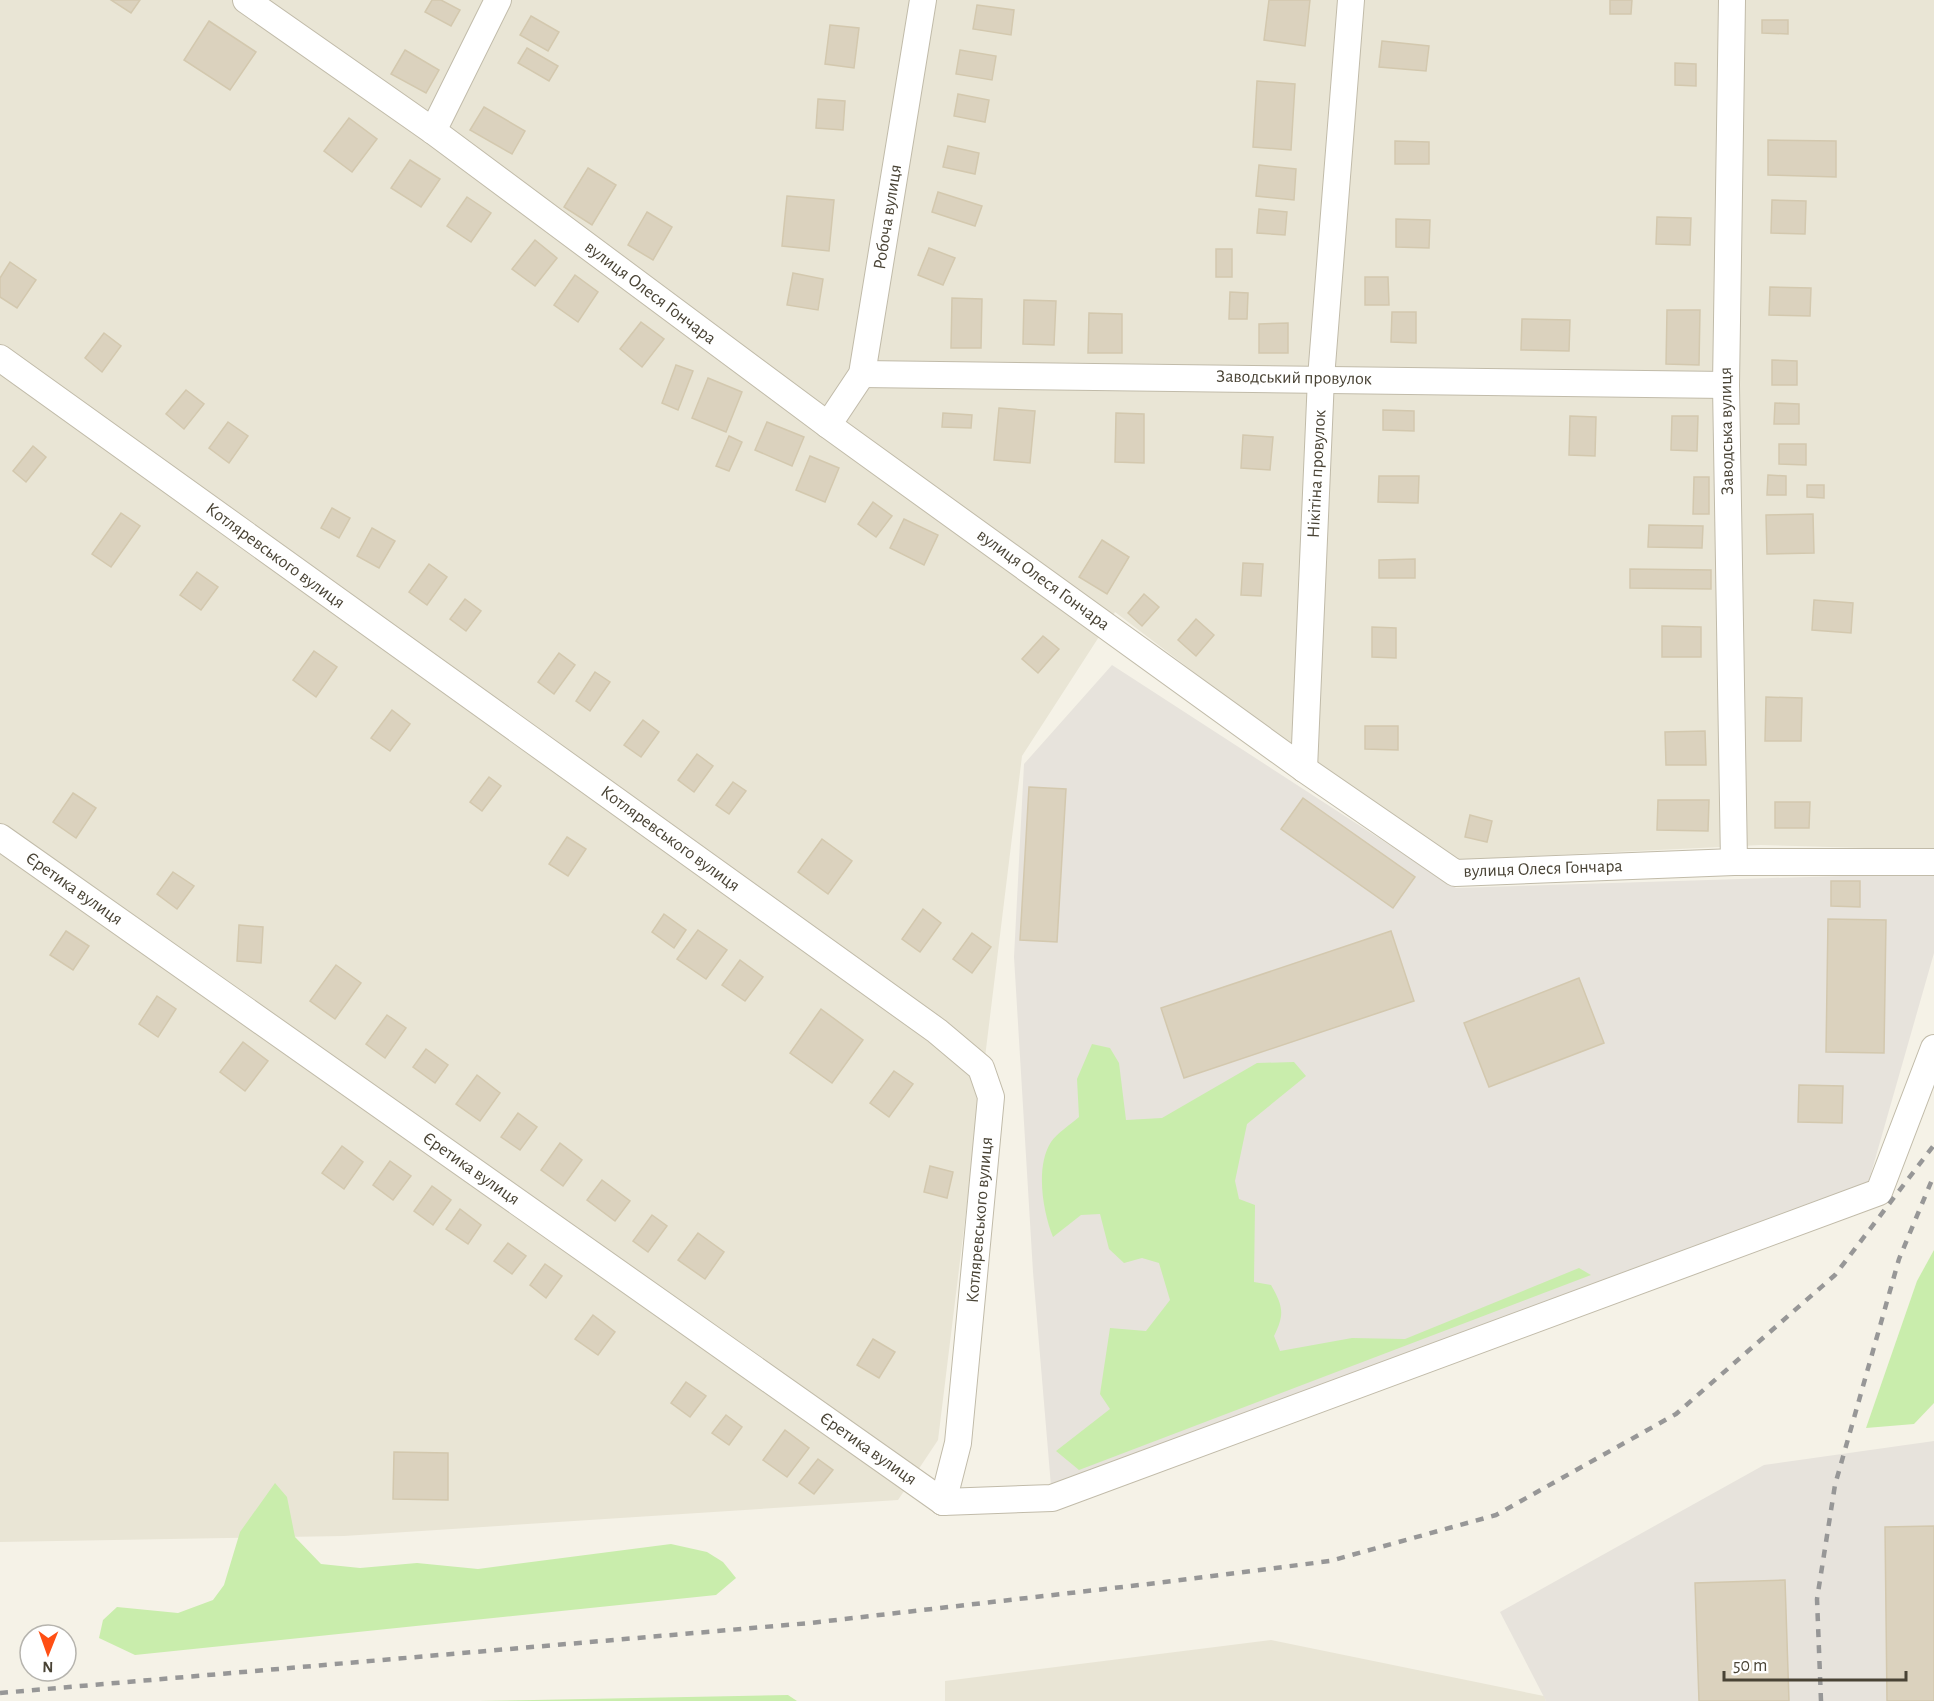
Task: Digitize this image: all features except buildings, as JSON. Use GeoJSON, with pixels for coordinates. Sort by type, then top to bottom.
{"type":"FeatureCollection","features":[{"type":"Feature","properties":{"kind":"street","name":"вулиця Олеся Гончара"},"geometry":{"type":"LineString","coordinates":[[246,0],[433,131],[828,425],[1304,769],[1455,873],[1734,862],[1934,862]]}},
{"type":"Feature","properties":{"kind":"street"},"geometry":{"type":"LineString","coordinates":[[433,131],[498,0]]}},
{"type":"Feature","properties":{"kind":"street","name":"Робоча вулиця"},"geometry":{"type":"LineString","coordinates":[[828,425],[862,374],[923,0]]}},
{"type":"Feature","properties":{"kind":"street","name":"Нікітіна провулок"},"geometry":{"type":"LineString","coordinates":[[1304,769],[1321,378],[1350,0]]}},
{"type":"Feature","properties":{"kind":"street","name":"Заводська вулиця"},"geometry":{"type":"LineString","coordinates":[[1732,0],[1726,385],[1734,862]]}},
{"type":"Feature","properties":{"kind":"street","name":"Котляревського вулиця"},"geometry":{"type":"LineString","coordinates":[[0,358],[937,1031],[981,1068],[991,1097],[990,1109],[958,1443],[942,1502]]}},
{"type":"Feature","properties":{"kind":"street","name":"Заводський провулок"},"geometry":{"type":"LineString","coordinates":[[862,374],[1321,378],[1726,385]]}},
{"type":"Feature","properties":{"kind":"street","name":"Єретика вулиця"},"geometry":{"type":"LineString","coordinates":[[0,837],[942,1502]]}},
{"type":"Feature","properties":{"kind":"street"},"geometry":{"type":"LineString","coordinates":[[942,1502],[1052,1498],[1879,1192],[1934,1048]]}},
{"type":"Feature","properties":{"kind":"shaded area"},"geometry":{"type":"Polygon","coordinates":[[[0,0],[1934,0],[1934,850],[1761,845],[1455,860],[1271,731],[1115,612],[1022,756],[938,1440],[898,1500],[344,1536],[0,1542],[0,0]]]}},
{"type":"Feature","properties":{"kind":"shaded area"},"geometry":{"type":"Polygon","coordinates":[[[1112,665],[1456,888],[1934,873],[1934,953],[1868,1184],[1052,1498],[1033,1272],[1014,957],[1024,764],[1112,665]]]}},
{"type":"Feature","properties":{"kind":"shaded area"},"geometry":{"type":"Polygon","coordinates":[[[1934,1441],[1934,1701],[1546,1701],[1500,1612],[1764,1465],[1934,1441]]]}},
{"type":"Feature","properties":{"kind":"shaded area"},"geometry":{"type":"Polygon","coordinates":[[[1271,1640],[1544,1696],[1546,1701],[945,1701],[945,1681],[1271,1640]]]}},
{"type":"Feature","properties":{"kind":"green space"},"geometry":{"type":"Polygon","coordinates":[[[1092,1044],[1110,1048],[1119,1063],[1126,1120],[1162,1118],[1257,1063],[1294,1062],[1306,1076],[1247,1124],[1235,1181],[1239,1199],[1255,1205],[1254,1282],[1271,1285],[1278,1299],[1281,1316],[1274,1336],[1280,1351],[1352,1338],[1405,1339],[1579,1268],[1591,1275],[1079,1470],[1056,1451],[1110,1409],[1100,1394],[1110,1328],[1146,1331],[1170,1300],[1159,1263],[1142,1258],[1124,1263],[1109,1249],[1100,1214],[1081,1215],[1053,1237],[1049,1227],[1042,1189],[1043,1164],[1051,1142],[1079,1117],[1077,1079],[1092,1044]]]}},
{"type":"Feature","properties":{"kind":"green space"},"geometry":{"type":"Polygon","coordinates":[[[1934,1250],[1934,1403],[1914,1424],[1866,1428],[1917,1281],[1934,1250]]]}},
{"type":"Feature","properties":{"kind":"green space"},"geometry":{"type":"Polygon","coordinates":[[[275,1483],[287,1497],[295,1537],[321,1564],[360,1568],[417,1563],[478,1569],[671,1544],[707,1552],[723,1562],[736,1578],[716,1595],[135,1655],[99,1638],[103,1620],[117,1607],[178,1613],[213,1600],[224,1585],[240,1532],[275,1483]]]}},
{"type":"Feature","properties":{"kind":"green space"},"geometry":{"type":"Polygon","coordinates":[[[788,1695],[797,1701],[479,1701],[788,1695]]]}},
{"type":"Feature","properties":{"kind":"railway"},"geometry":{"type":"LineString","coordinates":[[0,1693],[810,1623],[1157,1583],[1330,1561],[1496,1515],[1676,1414],[1835,1275],[1934,1145]]}},
{"type":"Feature","properties":{"kind":"railway"},"geometry":{"type":"LineString","coordinates":[[1821,1701],[1817,1599],[1835,1485],[1899,1259],[1934,1175]]}}]}
